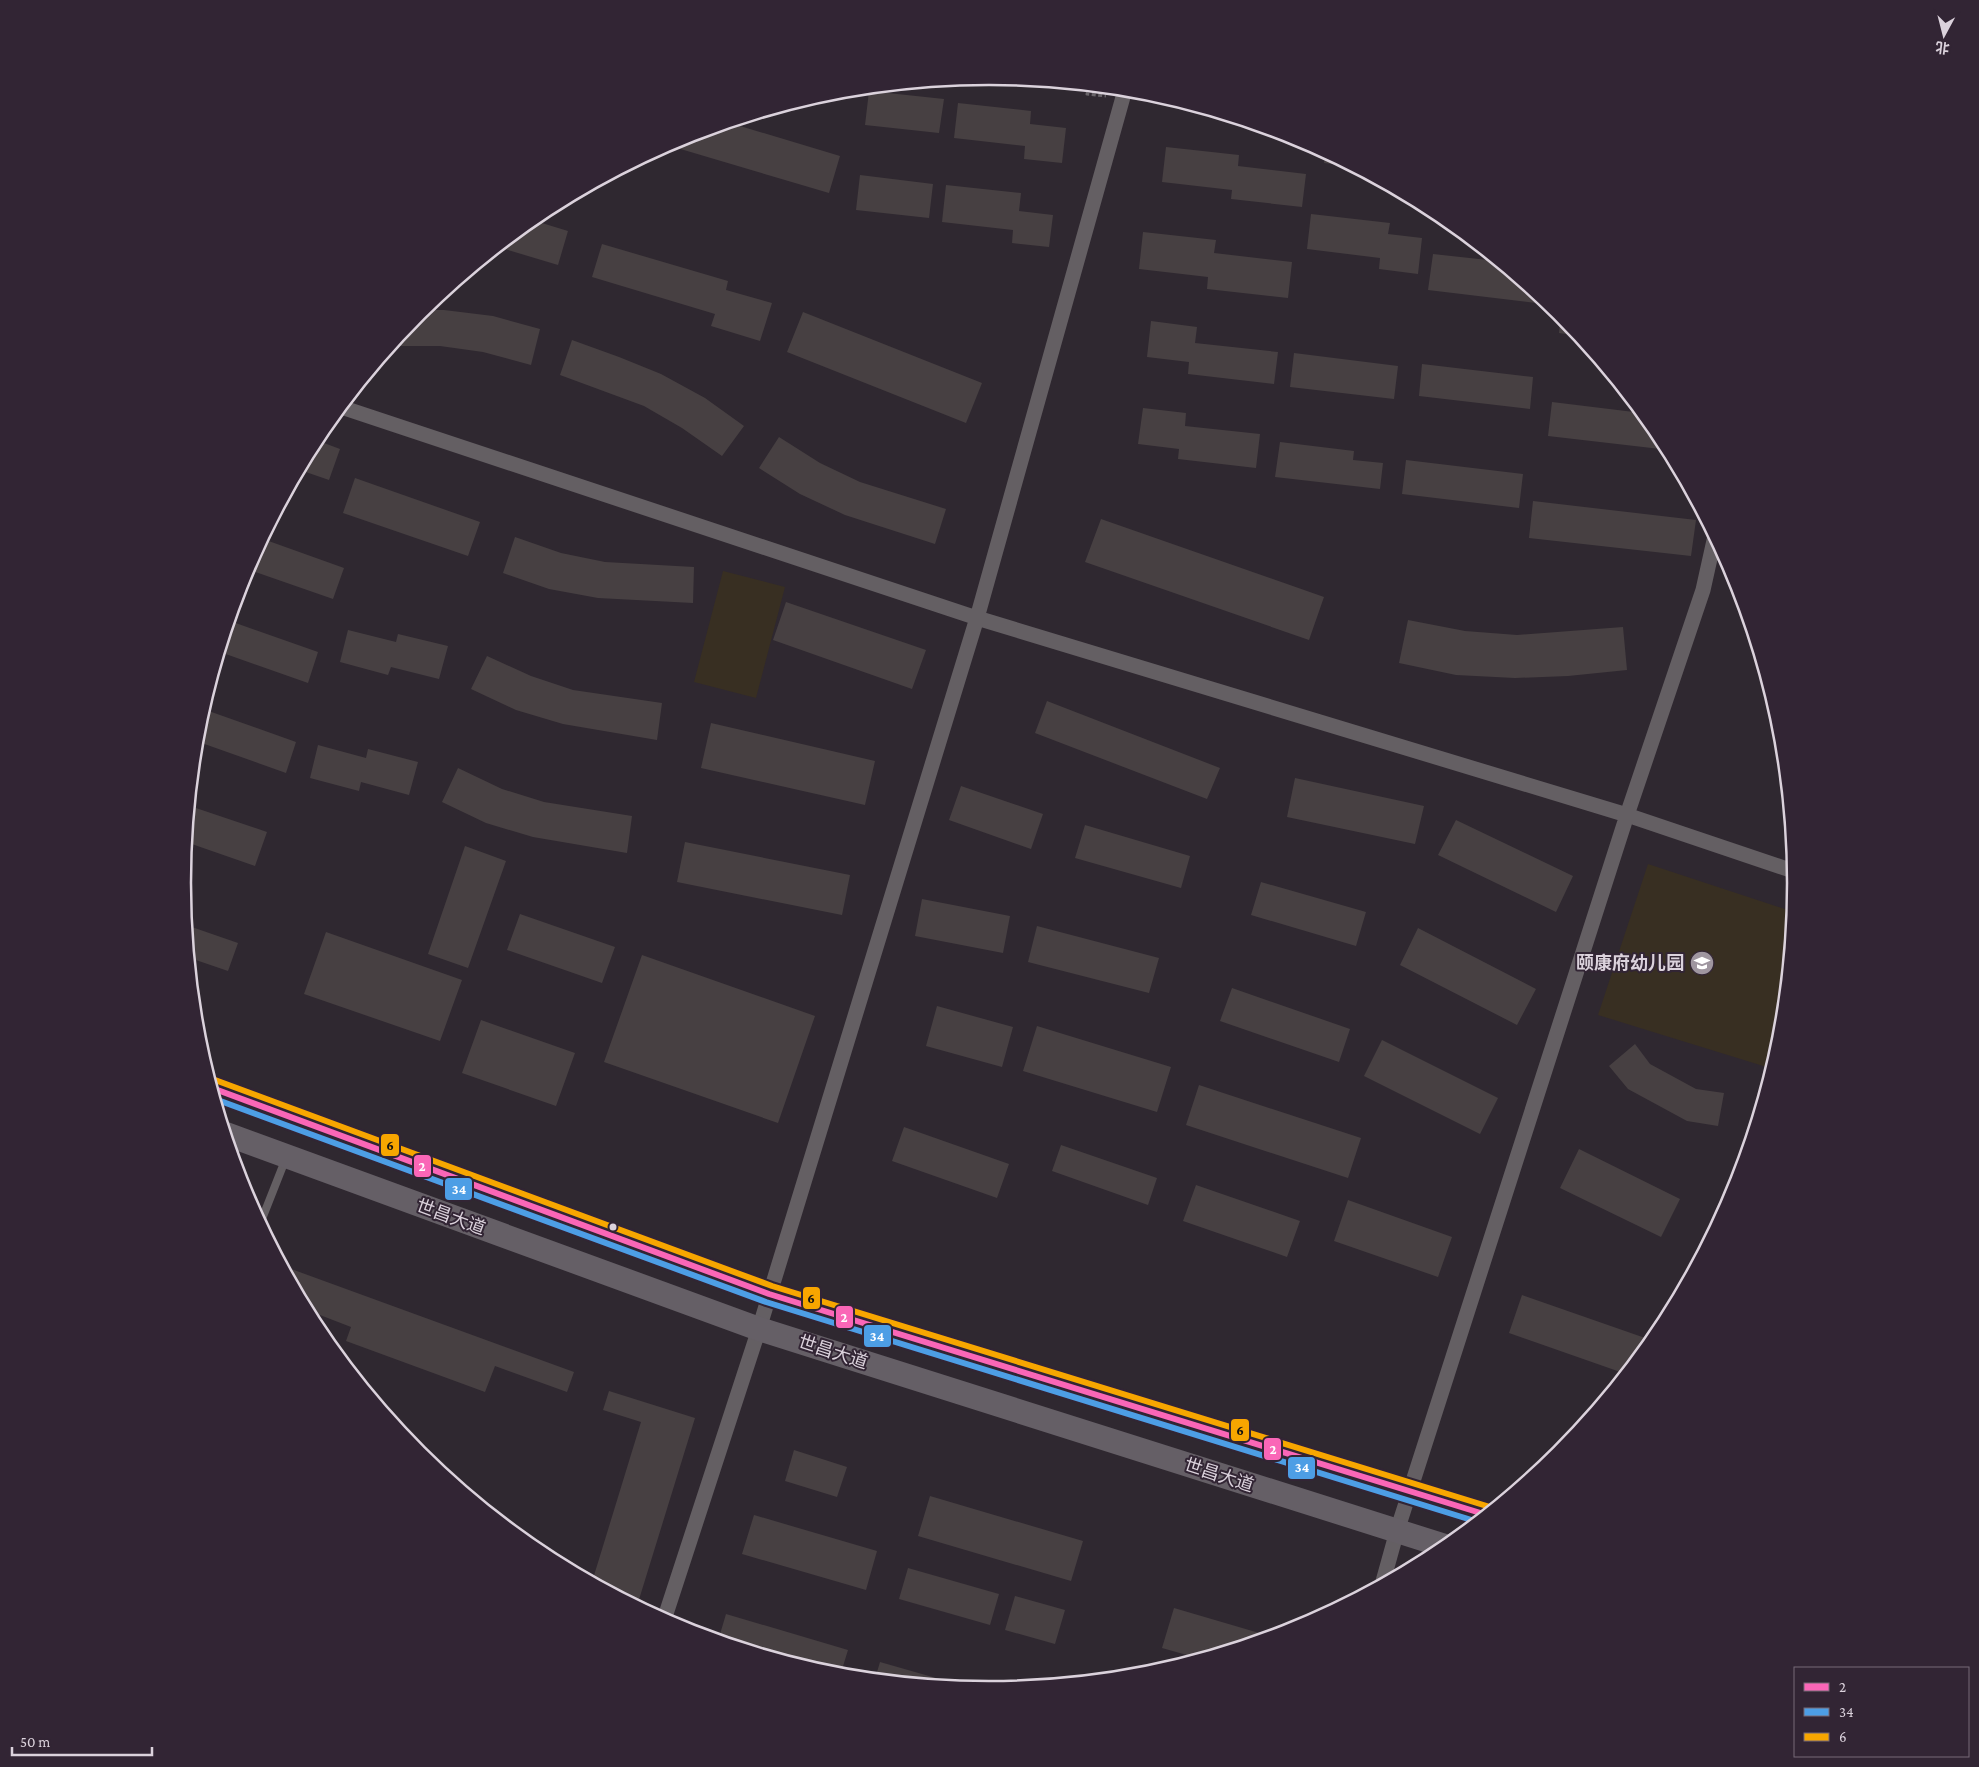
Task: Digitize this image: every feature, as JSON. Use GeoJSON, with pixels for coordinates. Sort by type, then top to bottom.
{"type":"FeatureCollection","features":[{"type":"Feature","properties":{"kind":"main road","name":"世昌大道"},"geometry":{"type":"LineString","coordinates":[[218,1090],[769,1294],[1481,1513]]}},
{"type":"Feature","properties":{"kind":"main road","name":"世昌大道"},"geometry":{"type":"LineString","coordinates":[[232,1136],[759,1329],[1438,1543]]}},
{"type":"Feature","properties":{"kind":"street"},"geometry":{"type":"LineString","coordinates":[[666,1613],[759,1329],[977,618],[1123,97]]}},
{"type":"Feature","properties":{"kind":"street"},"geometry":{"type":"LineString","coordinates":[[348,409],[977,618],[1628,815],[1787,869]]}},
{"type":"Feature","properties":{"kind":"street"},"geometry":{"type":"LineString","coordinates":[[1384,1578],[1397,1531],[1628,815],[1703,590],[1713,546]]}},
{"type":"Feature","properties":{"kind":"lane"},"geometry":{"type":"LineString","coordinates":[[263,1215],[287,1156]]}},
{"type":"Feature","properties":{"kind":"path"},"geometry":{"type":"LineString","coordinates":[[1088,91],[1087,94],[1123,97]]}},
{"type":"Feature","properties":{"kind":"shaded area"},"geometry":{"type":"Polygon","coordinates":[[[723,571],[785,587],[756,698],[694,682],[723,571]]]}},
{"type":"Feature","properties":{"kind":"shaded area","name":"颐康府幼儿园"},"geometry":{"type":"Polygon","coordinates":[[[1648,864],[1787,910],[1781,988],[1766,1067],[1598,1015],[1648,864]]]}},
{"type":"Feature","properties":{"kind":"building"},"geometry":{"type":"Polygon","coordinates":[[[882,92],[944,99],[939,133],[865,125],[869,95],[882,92]]]}},
{"type":"Feature","properties":{"kind":"building"},"geometry":{"type":"Polygon","coordinates":[[[958,103],[1031,111],[1030,124],[1066,128],[1062,163],[1024,159],[1025,146],[954,138],[958,103]]]}},
{"type":"Feature","properties":{"kind":"building"},"geometry":{"type":"Polygon","coordinates":[[[738,125],[840,156],[829,193],[678,148],[738,125]]]}},
{"type":"Feature","properties":{"kind":"building"},"geometry":{"type":"Polygon","coordinates":[[[1166,147],[1239,155],[1238,166],[1306,174],[1302,207],[1231,199],[1232,190],[1162,182],[1166,147]]]}},
{"type":"Feature","properties":{"kind":"building"},"geometry":{"type":"Polygon","coordinates":[[[1325,159],[1337,164],[1324,163],[1325,159]]]}},
{"type":"Feature","properties":{"kind":"building"},"geometry":{"type":"Polygon","coordinates":[[[860,175],[933,184],[929,218],[856,210],[860,175]]]}},
{"type":"Feature","properties":{"kind":"building"},"geometry":{"type":"Polygon","coordinates":[[[946,185],[1021,193],[1019,211],[1053,215],[1049,247],[1012,243],[1013,230],[942,222],[946,185]]]}},
{"type":"Feature","properties":{"kind":"building"},"geometry":{"type":"Polygon","coordinates":[[[1311,214],[1390,223],[1388,234],[1422,238],[1418,274],[1379,269],[1380,258],[1307,249],[1311,214]]]}},
{"type":"Feature","properties":{"kind":"building"},"geometry":{"type":"Polygon","coordinates":[[[542,223],[568,231],[558,265],[505,249],[542,223]]]}},
{"type":"Feature","properties":{"kind":"building"},"geometry":{"type":"Polygon","coordinates":[[[1143,232],[1216,240],[1214,253],[1292,262],[1288,298],[1207,289],[1208,277],[1139,269],[1143,232]]]}},
{"type":"Feature","properties":{"kind":"building"},"geometry":{"type":"Polygon","coordinates":[[[602,244],[728,281],[726,290],[772,303],[760,341],[711,326],[715,314],[592,277],[602,244]]]}},
{"type":"Feature","properties":{"kind":"building"},"geometry":{"type":"Polygon","coordinates":[[[1433,254],[1488,260],[1537,303],[1428,290],[1433,254]]]}},
{"type":"Feature","properties":{"kind":"building"},"geometry":{"type":"Polygon","coordinates":[[[434,310],[493,316],[540,329],[531,365],[483,352],[440,346],[399,346],[434,310]]]}},
{"type":"Feature","properties":{"kind":"building"},"geometry":{"type":"Polygon","coordinates":[[[803,312],[982,383],[966,423],[787,352],[803,312]]]}},
{"type":"Feature","properties":{"kind":"building"},"geometry":{"type":"Polygon","coordinates":[[[1151,321],[1197,327],[1195,343],[1278,352],[1274,384],[1188,374],[1189,362],[1147,357],[1151,321]]]}},
{"type":"Feature","properties":{"kind":"building"},"geometry":{"type":"Polygon","coordinates":[[[1560,325],[1569,334],[1559,333],[1560,325]]]}},
{"type":"Feature","properties":{"kind":"building"},"geometry":{"type":"Polygon","coordinates":[[[572,340],[661,374],[705,398],[744,426],[722,456],[682,428],[644,406],[560,375],[572,340]]]}},
{"type":"Feature","properties":{"kind":"building"},"geometry":{"type":"Polygon","coordinates":[[[1294,353],[1398,366],[1394,399],[1290,387],[1294,353]]]}},
{"type":"Feature","properties":{"kind":"building"},"geometry":{"type":"Polygon","coordinates":[[[1422,364],[1533,377],[1530,409],[1419,396],[1422,364]]]}},
{"type":"Feature","properties":{"kind":"building"},"geometry":{"type":"Polygon","coordinates":[[[1552,402],[1633,412],[1659,449],[1548,436],[1552,402]]]}},
{"type":"Feature","properties":{"kind":"building"},"geometry":{"type":"Polygon","coordinates":[[[1143,408],[1186,413],[1185,426],[1260,434],[1256,468],[1178,459],[1179,449],[1138,444],[1143,408]]]}},
{"type":"Feature","properties":{"kind":"building"},"geometry":{"type":"Polygon","coordinates":[[[779,437],[820,463],[860,482],[946,509],[935,544],[845,515],[800,494],[759,468],[779,437]]]}},
{"type":"Feature","properties":{"kind":"building"},"geometry":{"type":"Polygon","coordinates":[[[1280,442],[1354,451],[1353,460],[1383,463],[1380,489],[1275,477],[1280,442]]]}},
{"type":"Feature","properties":{"kind":"building"},"geometry":{"type":"Polygon","coordinates":[[[324,443],[340,449],[329,480],[306,472],[324,443]]]}},
{"type":"Feature","properties":{"kind":"building"},"geometry":{"type":"Polygon","coordinates":[[[1406,460],[1523,474],[1519,508],[1402,494],[1406,460]]]}},
{"type":"Feature","properties":{"kind":"building"},"geometry":{"type":"Polygon","coordinates":[[[355,478],[480,522],[468,556],[343,513],[355,478]]]}},
{"type":"Feature","properties":{"kind":"building"},"geometry":{"type":"Polygon","coordinates":[[[1533,501],[1696,520],[1691,556],[1529,538],[1533,501]]]}},
{"type":"Feature","properties":{"kind":"building"},"geometry":{"type":"Polygon","coordinates":[[[1101,519],[1324,597],[1309,640],[1085,562],[1101,519]]]}},
{"type":"Feature","properties":{"kind":"building"},"geometry":{"type":"Polygon","coordinates":[[[515,537],[561,553],[605,562],[694,567],[693,603],[598,598],[549,589],[503,573],[515,537]]]}},
{"type":"Feature","properties":{"kind":"building"},"geometry":{"type":"Polygon","coordinates":[[[268,541],[344,568],[333,599],[255,572],[268,541]]]}},
{"type":"Feature","properties":{"kind":"building"},"geometry":{"type":"Polygon","coordinates":[[[786,602],[926,650],[912,689],[773,640],[786,602]]]}},
{"type":"Feature","properties":{"kind":"building"},"geometry":{"type":"Polygon","coordinates":[[[1408,620],[1465,631],[1517,635],[1623,627],[1627,670],[1568,676],[1515,678],[1456,675],[1399,663],[1408,620]]]}},
{"type":"Feature","properties":{"kind":"building"},"geometry":{"type":"Polygon","coordinates":[[[235,623],[318,652],[308,683],[225,654],[235,623]]]}},
{"type":"Feature","properties":{"kind":"building"},"geometry":{"type":"Polygon","coordinates":[[[348,630],[396,642],[398,634],[448,646],[439,679],[391,667],[388,675],[340,662],[348,630]]]}},
{"type":"Feature","properties":{"kind":"building"},"geometry":{"type":"Polygon","coordinates":[[[487,656],[531,676],[573,690],[662,703],[657,740],[563,724],[516,710],[471,689],[487,656]]]}},
{"type":"Feature","properties":{"kind":"building"},"geometry":{"type":"Polygon","coordinates":[[[1047,701],[1220,768],[1207,799],[1035,733],[1047,701]]]}},
{"type":"Feature","properties":{"kind":"building"},"geometry":{"type":"Polygon","coordinates":[[[210,711],[296,742],[286,773],[204,744],[210,711]]]}},
{"type":"Feature","properties":{"kind":"building"},"geometry":{"type":"Polygon","coordinates":[[[711,723],[875,761],[865,805],[701,768],[711,723]]]}},
{"type":"Feature","properties":{"kind":"building"},"geometry":{"type":"Polygon","coordinates":[[[318,745],[366,758],[368,749],[418,762],[409,795],[361,782],[359,791],[310,778],[318,745]]]}},
{"type":"Feature","properties":{"kind":"building"},"geometry":{"type":"Polygon","coordinates":[[[458,768],[502,789],[544,802],[632,816],[627,853],[533,837],[486,823],[442,802],[458,768]]]}},
{"type":"Feature","properties":{"kind":"building"},"geometry":{"type":"Polygon","coordinates":[[[1295,778],[1424,806],[1415,844],[1287,817],[1295,778]]]}},
{"type":"Feature","properties":{"kind":"building"},"geometry":{"type":"Polygon","coordinates":[[[961,786],[1043,814],[1031,849],[949,820],[961,786]]]}},
{"type":"Feature","properties":{"kind":"building"},"geometry":{"type":"Polygon","coordinates":[[[195,808],[267,832],[255,866],[192,844],[195,808]]]}},
{"type":"Feature","properties":{"kind":"building"},"geometry":{"type":"Polygon","coordinates":[[[1456,820],[1573,876],[1556,912],[1438,855],[1456,820]]]}},
{"type":"Feature","properties":{"kind":"building"},"geometry":{"type":"Polygon","coordinates":[[[1085,825],[1190,856],[1181,888],[1075,858],[1085,825]]]}},
{"type":"Feature","properties":{"kind":"building"},"geometry":{"type":"Polygon","coordinates":[[[685,842],[850,875],[842,915],[677,882],[685,842]]]}},
{"type":"Feature","properties":{"kind":"building"},"geometry":{"type":"Polygon","coordinates":[[[465,846],[506,861],[468,968],[428,954],[465,846]]]}},
{"type":"Feature","properties":{"kind":"building"},"geometry":{"type":"Polygon","coordinates":[[[1261,882],[1366,912],[1356,946],[1251,915],[1261,882]]]}},
{"type":"Feature","properties":{"kind":"building"},"geometry":{"type":"Polygon","coordinates":[[[922,899],[1010,916],[1003,953],[915,936],[922,899]]]}},
{"type":"Feature","properties":{"kind":"building"},"geometry":{"type":"Polygon","coordinates":[[[520,914],[615,947],[602,983],[507,950],[520,914]]]}},
{"type":"Feature","properties":{"kind":"building"},"geometry":{"type":"Polygon","coordinates":[[[1037,926],[1159,958],[1149,993],[1028,962],[1037,926]]]}},
{"type":"Feature","properties":{"kind":"building"},"geometry":{"type":"Polygon","coordinates":[[[193,927],[238,943],[228,971],[195,960],[193,927]]]}},
{"type":"Feature","properties":{"kind":"building"},"geometry":{"type":"Polygon","coordinates":[[[1418,928],[1536,989],[1517,1025],[1400,965],[1418,928]]]}},
{"type":"Feature","properties":{"kind":"building"},"geometry":{"type":"Polygon","coordinates":[[[326,932],[462,980],[440,1041],[304,994],[326,932]]]}},
{"type":"Feature","properties":{"kind":"building"},"geometry":{"type":"Polygon","coordinates":[[[642,955],[815,1016],[778,1123],[604,1062],[642,955]]]}},
{"type":"Feature","properties":{"kind":"building"},"geometry":{"type":"Polygon","coordinates":[[[1232,988],[1350,1029],[1339,1062],[1220,1021],[1232,988]]]}},
{"type":"Feature","properties":{"kind":"building"},"geometry":{"type":"Polygon","coordinates":[[[937,1006],[1013,1027],[1002,1067],[926,1046],[937,1006]]]}},
{"type":"Feature","properties":{"kind":"building"},"geometry":{"type":"Polygon","coordinates":[[[481,1020],[575,1053],[556,1106],[462,1073],[481,1020]]]}},
{"type":"Feature","properties":{"kind":"building"},"geometry":{"type":"Polygon","coordinates":[[[1037,1026],[1171,1067],[1157,1112],[1023,1071],[1037,1026]]]}},
{"type":"Feature","properties":{"kind":"building"},"geometry":{"type":"Polygon","coordinates":[[[1382,1040],[1498,1098],[1480,1134],[1364,1076],[1382,1040]]]}},
{"type":"Feature","properties":{"kind":"building"},"geometry":{"type":"Polygon","coordinates":[[[1635,1044],[1650,1064],[1696,1089],[1724,1093],[1718,1126],[1687,1121],[1628,1089],[1609,1066],[1635,1044]]]}},
{"type":"Feature","properties":{"kind":"building"},"geometry":{"type":"Polygon","coordinates":[[[1199,1085],[1361,1138],[1348,1178],[1186,1125],[1199,1085]]]}},
{"type":"Feature","properties":{"kind":"building"},"geometry":{"type":"Polygon","coordinates":[[[904,1127],[1009,1164],[997,1198],[892,1161],[904,1127]]]}},
{"type":"Feature","properties":{"kind":"building"},"geometry":{"type":"Polygon","coordinates":[[[1061,1145],[1157,1178],[1148,1205],[1052,1171],[1061,1145]]]}},
{"type":"Feature","properties":{"kind":"building"},"geometry":{"type":"Polygon","coordinates":[[[1579,1149],[1680,1199],[1661,1237],[1560,1188],[1579,1149]]]}},
{"type":"Feature","properties":{"kind":"building"},"geometry":{"type":"Polygon","coordinates":[[[1196,1185],[1300,1221],[1287,1257],[1183,1221],[1196,1185]]]}},
{"type":"Feature","properties":{"kind":"building"},"geometry":{"type":"Polygon","coordinates":[[[1348,1200],[1452,1237],[1438,1277],[1334,1241],[1348,1200]]]}},
{"type":"Feature","properties":{"kind":"building"},"geometry":{"type":"Polygon","coordinates":[[[290,1269],[574,1372],[567,1392],[495,1366],[485,1392],[346,1341],[351,1327],[318,1314],[290,1269]]]}},
{"type":"Feature","properties":{"kind":"building"},"geometry":{"type":"Polygon","coordinates":[[[1522,1295],[1645,1338],[1621,1372],[1509,1333],[1522,1295]]]}},
{"type":"Feature","properties":{"kind":"building"},"geometry":{"type":"Polygon","coordinates":[[[609,1391],[695,1418],[639,1601],[594,1577],[641,1422],[603,1410],[609,1391]]]}},
{"type":"Feature","properties":{"kind":"building"},"geometry":{"type":"Polygon","coordinates":[[[794,1450],[847,1467],[837,1497],[785,1481],[794,1450]]]}},
{"type":"Feature","properties":{"kind":"building"},"geometry":{"type":"Polygon","coordinates":[[[930,1496],[1083,1541],[1071,1581],[918,1536],[930,1496]]]}},
{"type":"Feature","properties":{"kind":"building"},"geometry":{"type":"Polygon","coordinates":[[[754,1515],[877,1551],[866,1590],[742,1554],[754,1515]]]}},
{"type":"Feature","properties":{"kind":"building"},"geometry":{"type":"Polygon","coordinates":[[[908,1568],[999,1594],[990,1625],[899,1599],[908,1568]]]}},
{"type":"Feature","properties":{"kind":"building"},"geometry":{"type":"Polygon","coordinates":[[[1015,1596],[1065,1610],[1055,1644],[1005,1630],[1015,1596]]]}},
{"type":"Feature","properties":{"kind":"building"},"geometry":{"type":"Polygon","coordinates":[[[1174,1608],[1262,1634],[1191,1656],[1162,1648],[1174,1608]]]}},
{"type":"Feature","properties":{"kind":"building"},"geometry":{"type":"Polygon","coordinates":[[[726,1614],[848,1650],[842,1668],[783,1655],[720,1635],[726,1614]]]}},
{"type":"Feature","properties":{"kind":"building"},"geometry":{"type":"Polygon","coordinates":[[[880,1662],[944,1680],[885,1675],[877,1674],[880,1662]]]}},
{"type":"Feature","properties":{"kind":"transit line","name":"6"},"geometry":{"type":"LineString","coordinates":[[216,1080],[772,1286],[1489,1507]]}},
{"type":"Feature","properties":{"kind":"transit line","name":"2"},"geometry":{"type":"LineString","coordinates":[[218,1090],[769,1294],[1481,1513]]}},
{"type":"Feature","properties":{"kind":"transit line","name":"34"},"geometry":{"type":"LineString","coordinates":[[221,1101],[766,1302],[1472,1520]]}},
{"type":"Feature","properties":{"kind":"place","name":"颐康府幼儿园"},"geometry":{"type":"Point","coordinates":[1702,963]}}]}
